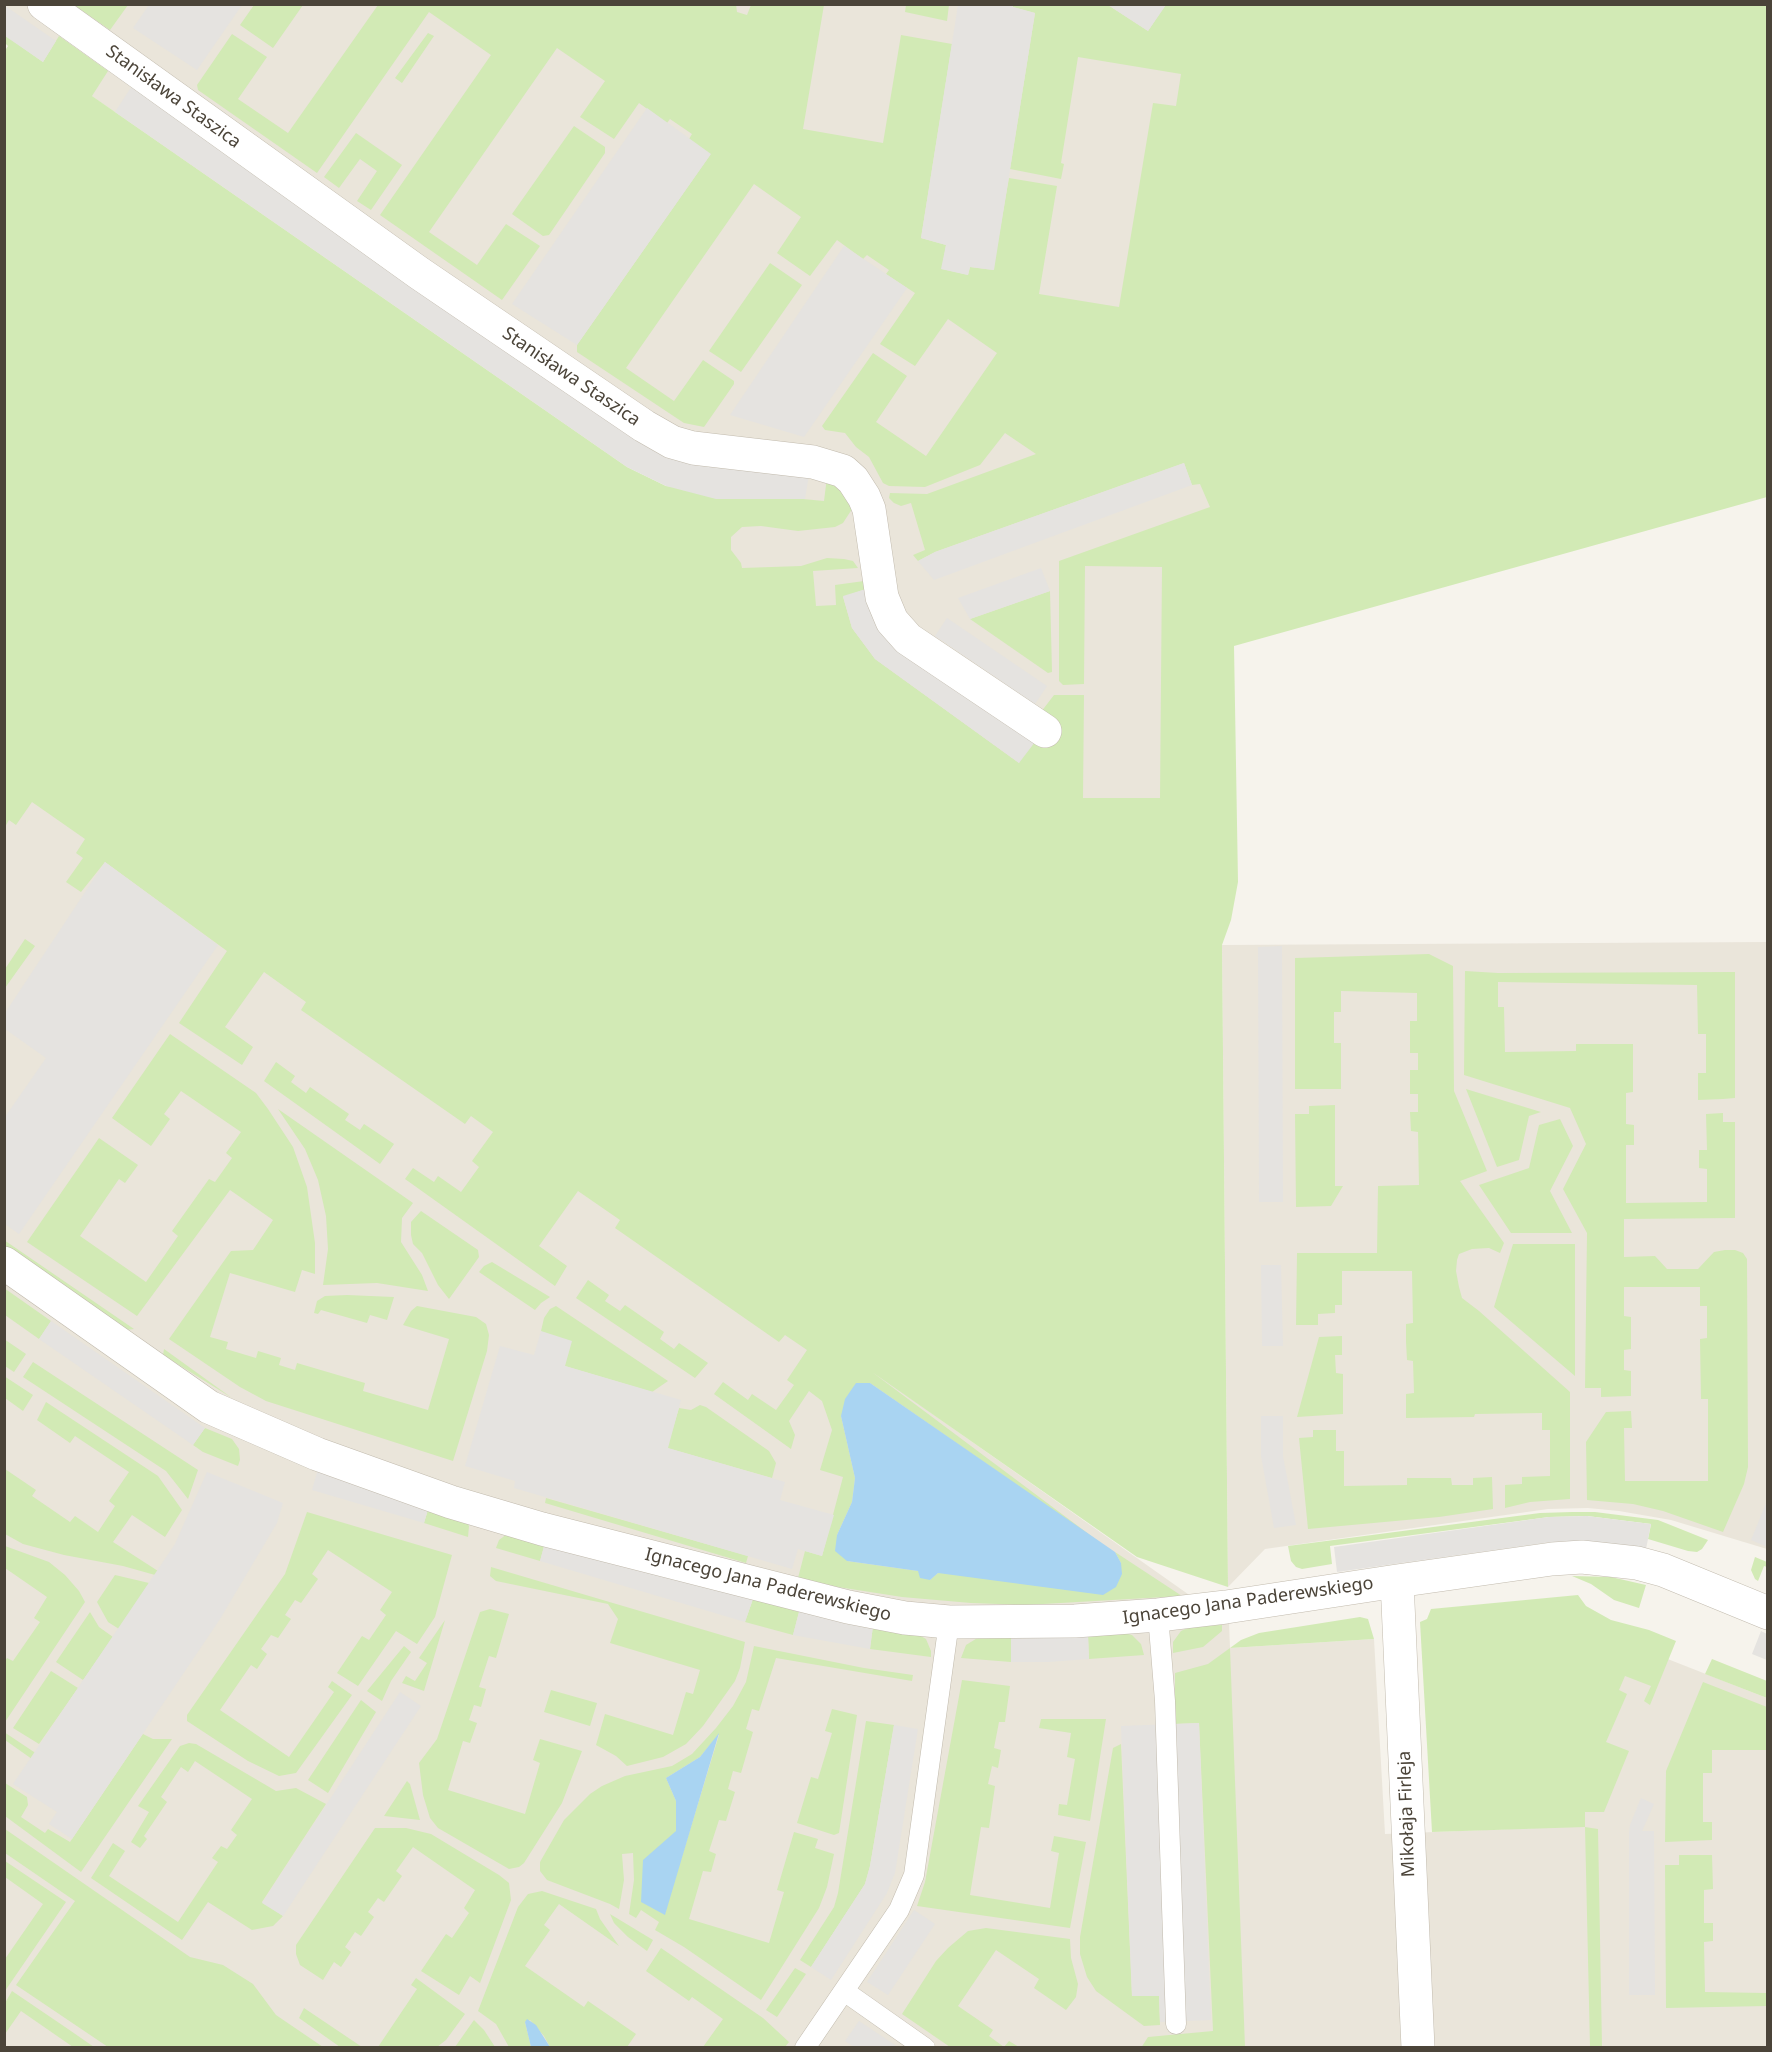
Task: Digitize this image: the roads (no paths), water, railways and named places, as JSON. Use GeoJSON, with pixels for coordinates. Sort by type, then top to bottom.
{"type":"FeatureCollection","features":[{"type":"Feature","properties":{"kind":"street","name":"Stanisława Staszica"},"geometry":{"type":"LineString","coordinates":[[44,4],[419,273],[644,426],[672,442],[693,448],[813,462],[843,471],[853,480],[864,497],[868,509],[882,597],[892,621],[908,639],[1045,731]]}},
{"type":"Feature","properties":{"kind":"street","name":"Ignacego Jana Paderewskiego"},"geometry":{"type":"LineString","coordinates":[[4,1263],[208,1407],[317,1454],[451,1502],[542,1529],[848,1608],[905,1618],[949,1622],[1075,1621],[1158,1616],[1552,1559],[1582,1557],[1637,1563],[1663,1570],[1767,1613]]}},
{"type":"Feature","properties":{"kind":"street","name":"Mikołaja Firleja"},"geometry":{"type":"LineString","coordinates":[[1397,1581],[1418,2048]]}},
{"type":"Feature","properties":{"kind":"lane"},"geometry":{"type":"LineString","coordinates":[[1158,1616],[1165,1701],[1176,2024]]}},
{"type":"Feature","properties":{"kind":"lane"},"geometry":{"type":"LineString","coordinates":[[805,2048],[899,1910],[914,1875],[949,1622]]}},
{"type":"Feature","properties":{"kind":"lane"},"geometry":{"type":"LineString","coordinates":[[844,1991],[925,2048]]}},
{"type":"Feature","properties":{"kind":"water"},"geometry":{"type":"Polygon","coordinates":[[[856,1383],[870,1383],[1115,1552],[1121,1563],[1122,1574],[1116,1587],[1103,1595],[938,1573],[930,1580],[920,1578],[918,1571],[847,1561],[835,1551],[837,1535],[852,1502],[855,1478],[841,1416],[845,1399],[856,1383]]]}},
{"type":"Feature","properties":{"kind":"water"},"geometry":{"type":"Polygon","coordinates":[[[719,1733],[665,1915],[641,1902],[643,1860],[676,1831],[676,1801],[666,1778],[700,1757],[719,1733]]]}},
{"type":"Feature","properties":{"kind":"water"},"geometry":{"type":"Polygon","coordinates":[[[527,2019],[536,2025],[550,2047],[531,2047],[525,2022],[527,2019]]]}}]}
